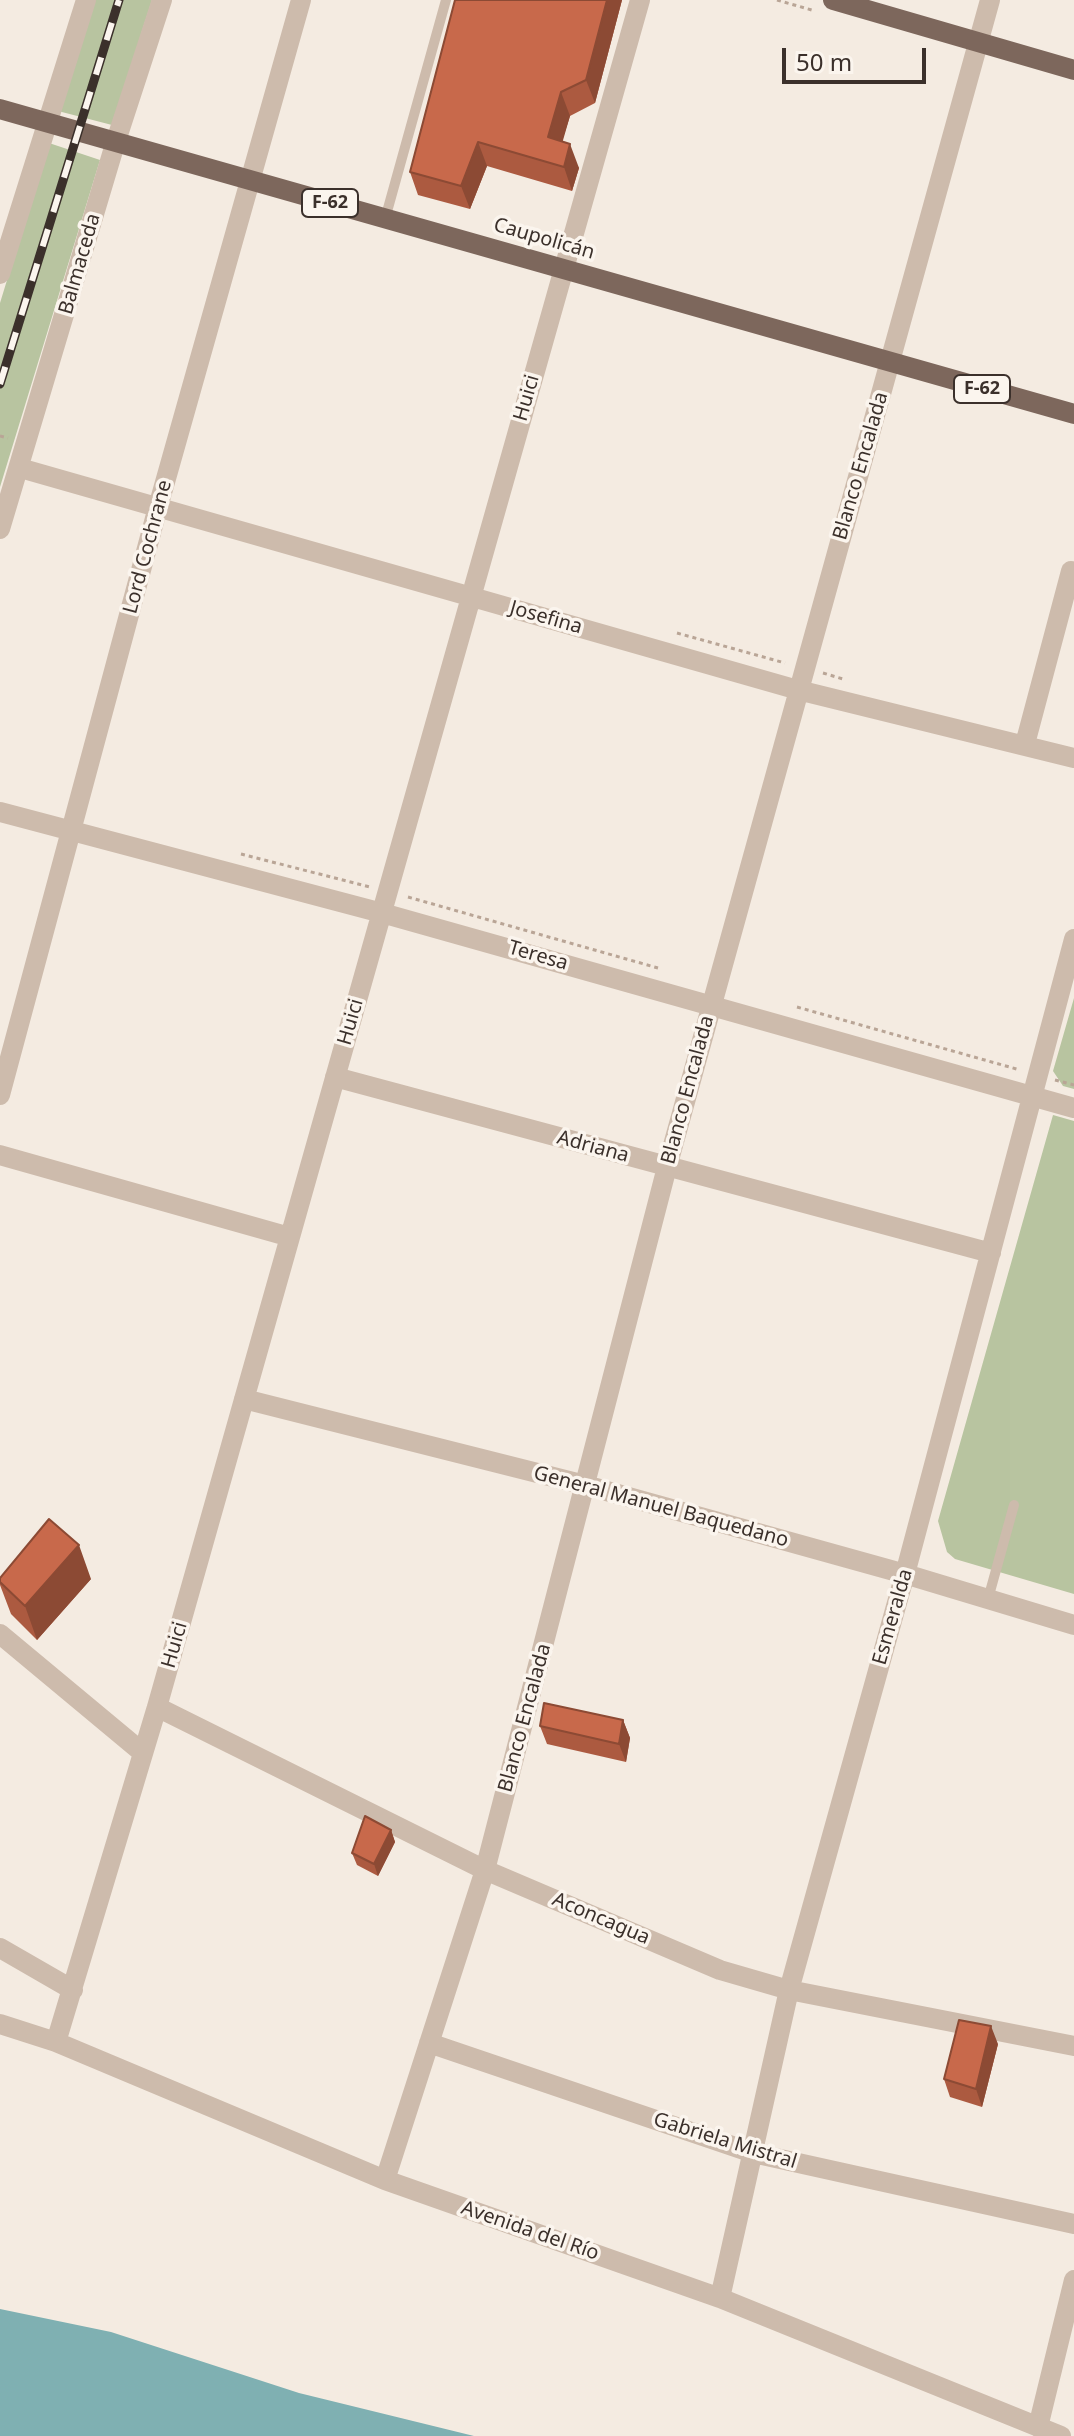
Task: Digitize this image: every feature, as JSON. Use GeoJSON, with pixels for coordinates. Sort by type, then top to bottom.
{"type":"FeatureCollection","features":[{"type":"Feature","properties":{"kind":"main road"},"geometry":{"type":"LineString","coordinates":[[833,0],[1074,70]]}},
{"type":"Feature","properties":{"kind":"main road","name":"Caupolicán"},"geometry":{"type":"LineString","coordinates":[[0,109],[1074,414]]}},
{"type":"Feature","properties":{"kind":"street"},"geometry":{"type":"LineString","coordinates":[[0,274],[86,0]]}},
{"type":"Feature","properties":{"kind":"street","name":"Balmaceda"},"geometry":{"type":"LineString","coordinates":[[0,529],[115,144],[162,0]]}},
{"type":"Feature","properties":{"kind":"street","name":"Lord Cochrane"},"geometry":{"type":"LineString","coordinates":[[0,1095],[158,507],[301,0]]}},
{"type":"Feature","properties":{"kind":"street","name":"Huici"},"geometry":{"type":"LineString","coordinates":[[56,2042],[157,1707],[640,0]]}},
{"type":"Feature","properties":{"kind":"street","name":"Blanco Encalada"},"geometry":{"type":"LineString","coordinates":[[385,2180],[485,1870],[711,1004],[990,0]]}},
{"type":"Feature","properties":{"kind":"street","name":"Josefina"},"geometry":{"type":"LineString","coordinates":[[20,468],[798,690],[1074,758]]}},
{"type":"Feature","properties":{"kind":"street"},"geometry":{"type":"LineString","coordinates":[[1025,744],[1071,571]]}},
{"type":"Feature","properties":{"kind":"street","name":"Teresa"},"geometry":{"type":"LineString","coordinates":[[0,812],[382,913],[1074,1108]]}},
{"type":"Feature","properties":{"kind":"street","name":"Esmeralda"},"geometry":{"type":"LineString","coordinates":[[720,2298],[789,1990],[905,1574],[1074,939]]}},
{"type":"Feature","properties":{"kind":"street","name":"Adriana"},"geometry":{"type":"LineString","coordinates":[[335,1077],[991,1253]]}},
{"type":"Feature","properties":{"kind":"street"},"geometry":{"type":"LineString","coordinates":[[0,1155],[290,1237]]}},
{"type":"Feature","properties":{"kind":"street","name":"General Manuel Baquedano"},"geometry":{"type":"LineString","coordinates":[[244,1399],[585,1485],[905,1574],[1074,1625]]}},
{"type":"Feature","properties":{"kind":"street"},"geometry":{"type":"LineString","coordinates":[[0,1634],[143,1753]]}},
{"type":"Feature","properties":{"kind":"street","name":"Aconcagua"},"geometry":{"type":"LineString","coordinates":[[157,1707],[485,1870],[720,1970],[789,1990],[1074,2046]]}},
{"type":"Feature","properties":{"kind":"street"},"geometry":{"type":"LineString","coordinates":[[0,1948],[73,1990]]}},
{"type":"Feature","properties":{"kind":"street","name":"Avenida del Río"},"geometry":{"type":"LineString","coordinates":[[0,2024],[56,2042],[385,2180],[720,2298],[1061,2436]]}},
{"type":"Feature","properties":{"kind":"street","name":"Gabriela Mistral"},"geometry":{"type":"LineString","coordinates":[[429,2043],[753,2153],[1074,2224]]}},
{"type":"Feature","properties":{"kind":"street"},"geometry":{"type":"LineString","coordinates":[[1038,2427],[1074,2280]]}},
{"type":"Feature","properties":{"kind":"lane"},"geometry":{"type":"LineString","coordinates":[[385,219],[446,0]]}},
{"type":"Feature","properties":{"kind":"lane"},"geometry":{"type":"LineString","coordinates":[[988,1599],[1014,1505]]}},
{"type":"Feature","properties":{"kind":"green space"},"geometry":{"type":"Polygon","coordinates":[[[95,0],[152,0],[112,125],[58,111],[95,0]]]}},
{"type":"Feature","properties":{"kind":"green space"},"geometry":{"type":"Polygon","coordinates":[[[49,143],[100,160],[0,487],[0,303],[49,143]]]}},
{"type":"Feature","properties":{"kind":"green space"},"geometry":{"type":"Polygon","coordinates":[[[1074,998],[1074,1089],[1063,1086],[1053,1071],[1074,998]]]}},
{"type":"Feature","properties":{"kind":"green space"},"geometry":{"type":"Polygon","coordinates":[[[1053,1115],[1074,1121],[1074,1594],[955,1559],[947,1552],[938,1521],[1053,1115]]]}},
{"type":"Feature","properties":{"kind":"water"},"geometry":{"type":"Polygon","coordinates":[[[0,2309],[111,2332],[299,2393],[474,2436],[0,2436],[0,2309]]]}},
{"type":"Feature","properties":{"kind":"building"},"geometry":{"type":"Polygon","coordinates":[[[455,0],[607,0],[586,80],[561,92],[548,137],[570,144],[564,167],[478,142],[461,186],[410,172],[455,0]]]}},
{"type":"Feature","properties":{"kind":"building"},"geometry":{"type":"Polygon","coordinates":[[[49,1519],[79,1545],[25,1606],[0,1582],[0,1578],[49,1519]]]}},
{"type":"Feature","properties":{"kind":"building"},"geometry":{"type":"Polygon","coordinates":[[[544,1703],[623,1720],[619,1744],[540,1726],[544,1703]]]}},
{"type":"Feature","properties":{"kind":"building"},"geometry":{"type":"Polygon","coordinates":[[[365,1816],[391,1830],[374,1864],[352,1853],[365,1816]]]}},
{"type":"Feature","properties":{"kind":"building"},"geometry":{"type":"Polygon","coordinates":[[[959,2020],[991,2026],[976,2089],[944,2079],[959,2020]]]}},
{"type":"Feature","properties":{"kind":"railway"},"geometry":{"type":"LineString","coordinates":[[0,384],[119,0]]}}]}
